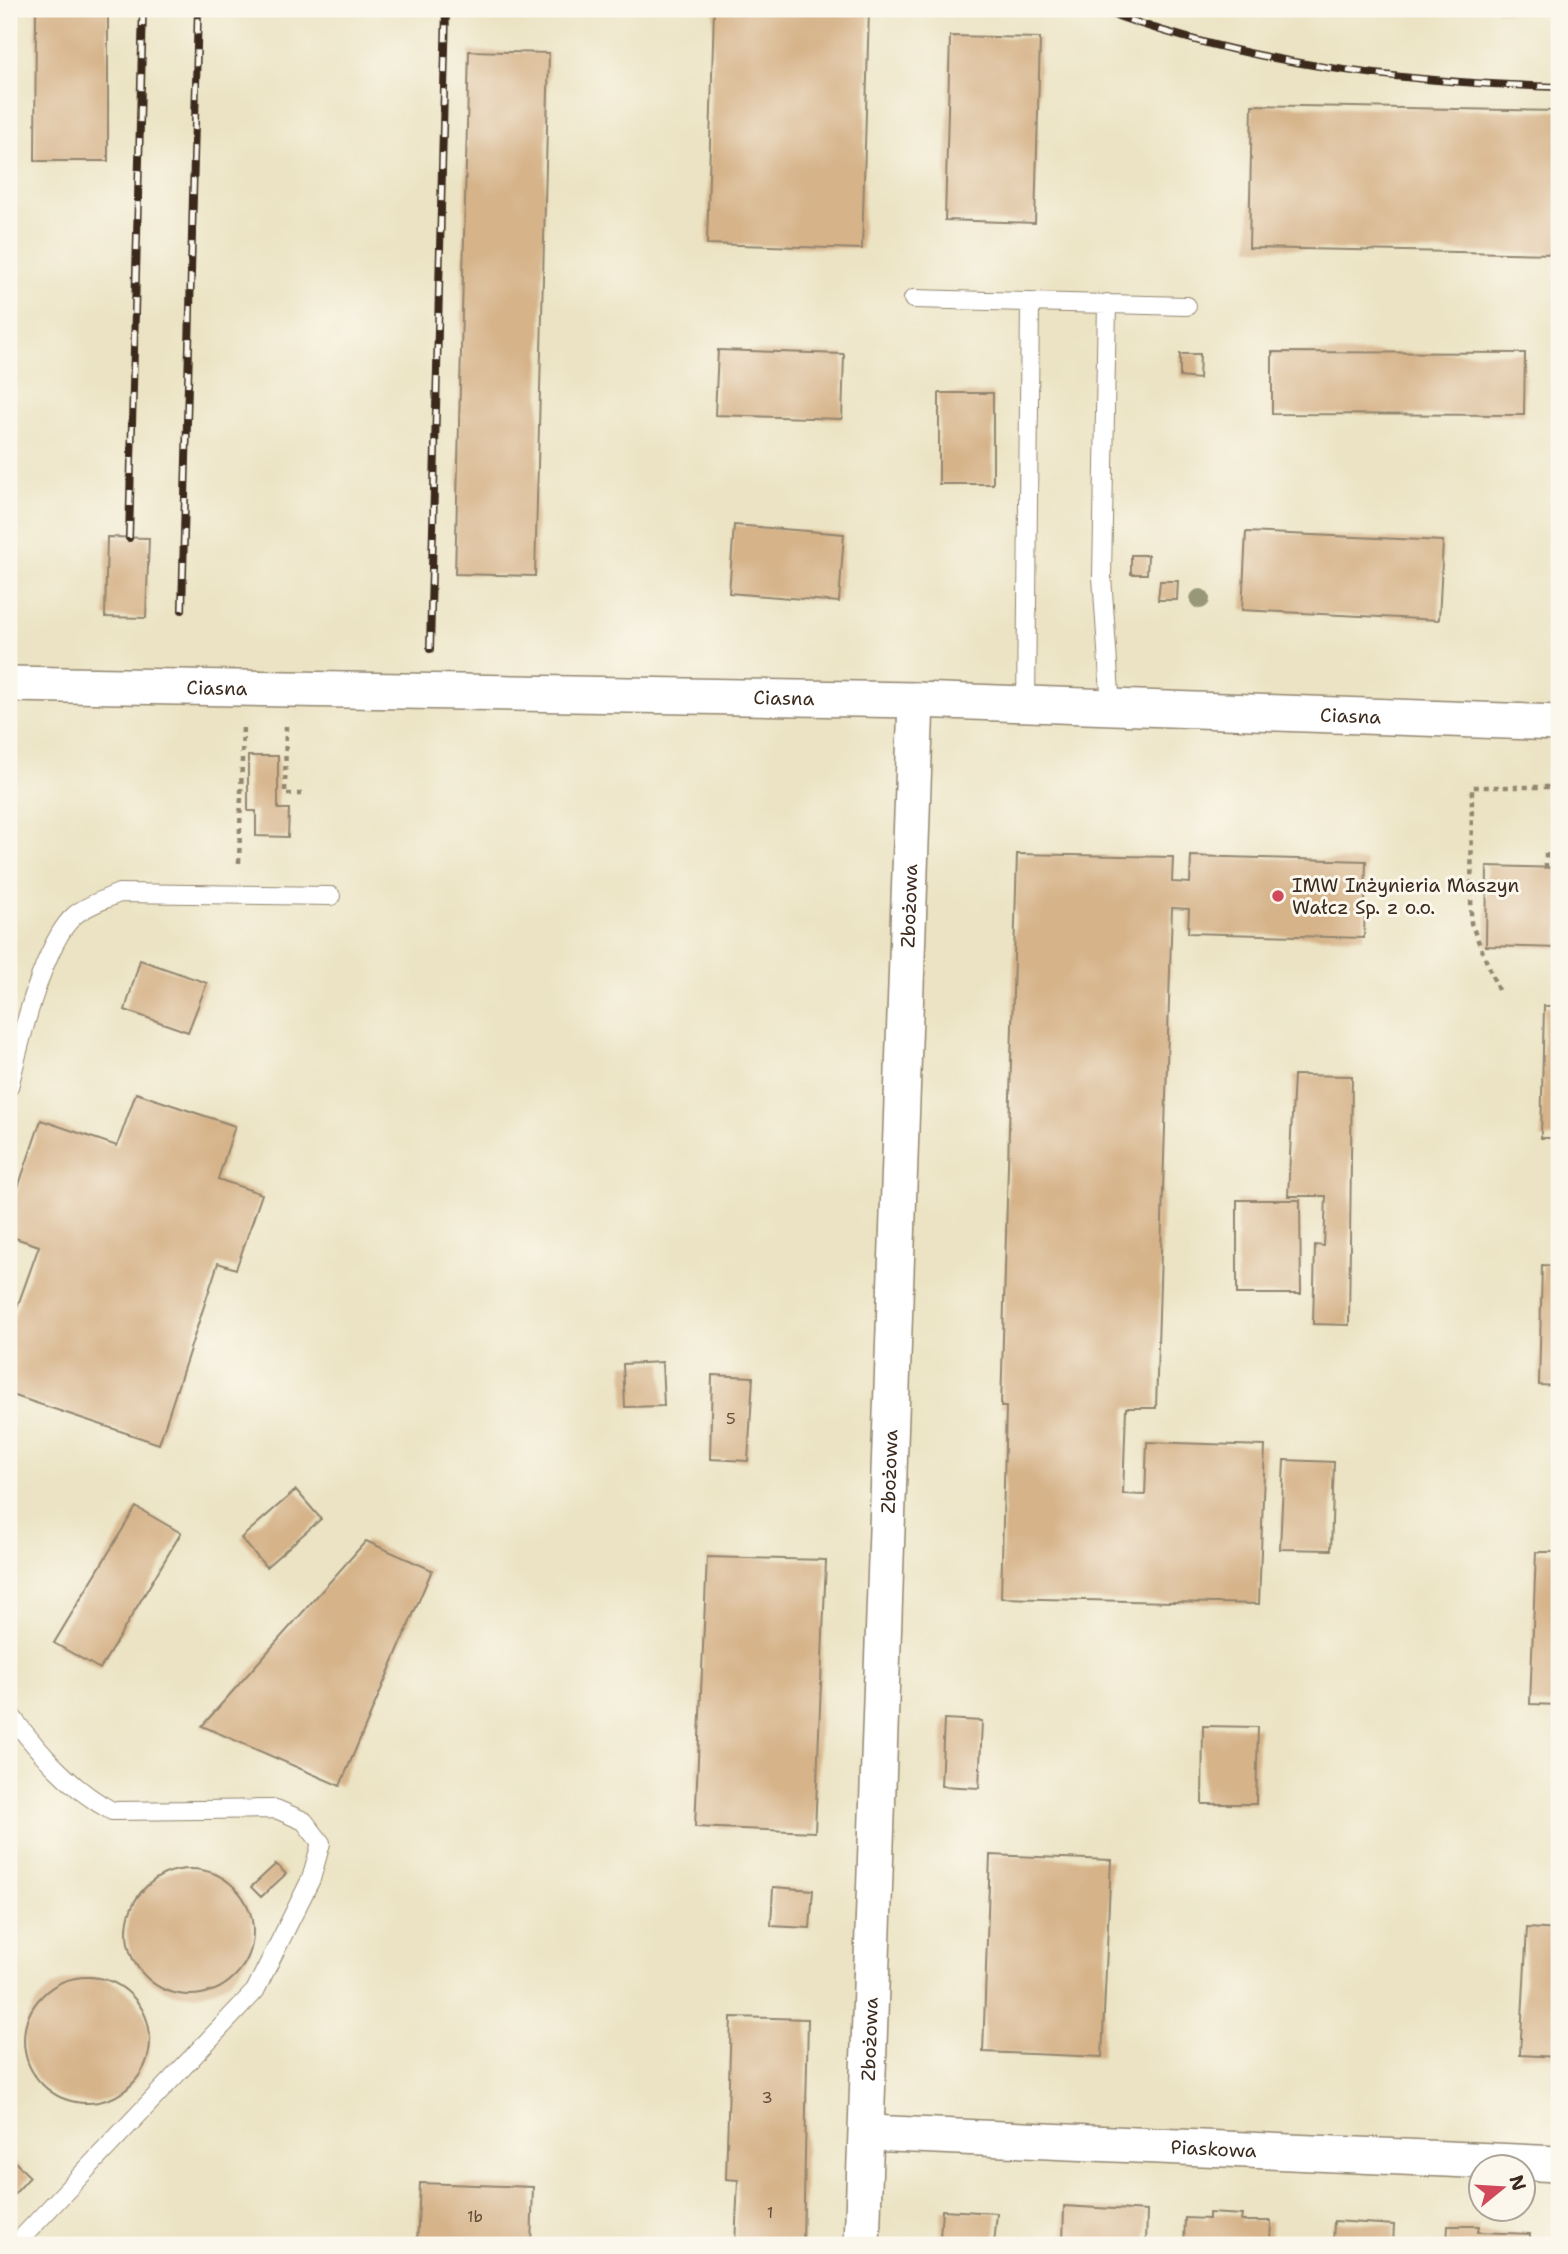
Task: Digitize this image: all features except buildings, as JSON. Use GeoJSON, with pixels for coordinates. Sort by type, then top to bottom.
{"type":"FeatureCollection","features":[{"type":"Feature","properties":{"kind":"street","name":"Ciasna"},"geometry":{"type":"LineString","coordinates":[[9,684],[916,700],[1559,723]]}},
{"type":"Feature","properties":{"kind":"street","name":"Zbożowa"},"geometry":{"type":"LineString","coordinates":[[862,2245],[869,2133],[916,700]]}},
{"type":"Feature","properties":{"kind":"street","name":"Piaskowa"},"geometry":{"type":"LineString","coordinates":[[869,2133],[1559,2164]]}},
{"type":"Feature","properties":{"kind":"lane"},"geometry":{"type":"LineString","coordinates":[[913,299],[1187,306]]}},
{"type":"Feature","properties":{"kind":"lane"},"geometry":{"type":"LineString","coordinates":[[1026,704],[1030,303]]}},
{"type":"Feature","properties":{"kind":"lane"},"geometry":{"type":"LineString","coordinates":[[1107,303],[1102,577],[1111,708]]}},
{"type":"Feature","properties":{"kind":"lane"},"geometry":{"type":"LineString","coordinates":[[9,1087],[27,1016],[54,946],[73,916],[119,893],[331,896]]}},
{"type":"Feature","properties":{"kind":"lane"},"geometry":{"type":"LineString","coordinates":[[9,1713],[32,1744],[66,1778],[88,1798],[112,1811],[276,1809],[304,1821],[321,1843],[311,1879],[255,1991],[15,2245]]}},
{"type":"Feature","properties":{"kind":"path"},"geometry":{"type":"LineString","coordinates":[[238,895],[243,690]]}},
{"type":"Feature","properties":{"kind":"path"},"geometry":{"type":"LineString","coordinates":[[286,690],[285,794],[304,794]]}},
{"type":"Feature","properties":{"kind":"path"},"geometry":{"type":"LineString","coordinates":[[1498,990],[1471,923],[1472,787],[1559,788]]}},
{"type":"Feature","properties":{"kind":"path"},"geometry":{"type":"LineString","coordinates":[[1546,853],[1546,867]]}},
{"type":"Feature","properties":{"kind":"railway"},"geometry":{"type":"LineString","coordinates":[[129,538],[143,9]]}},
{"type":"Feature","properties":{"kind":"railway"},"geometry":{"type":"LineString","coordinates":[[182,610],[198,9]]}},
{"type":"Feature","properties":{"kind":"railway"},"geometry":{"type":"LineString","coordinates":[[430,649],[446,9]]}},
{"type":"Feature","properties":{"kind":"railway"},"geometry":{"type":"LineString","coordinates":[[1099,9],[1211,44],[1325,67],[1442,81],[1559,87]]}},
{"type":"Feature","properties":{"kind":"place","name":"IMW Inżynieria Maszyn Wałcz Sp. z o.o."},"geometry":{"type":"Point","coordinates":[1278,896]}}]}
